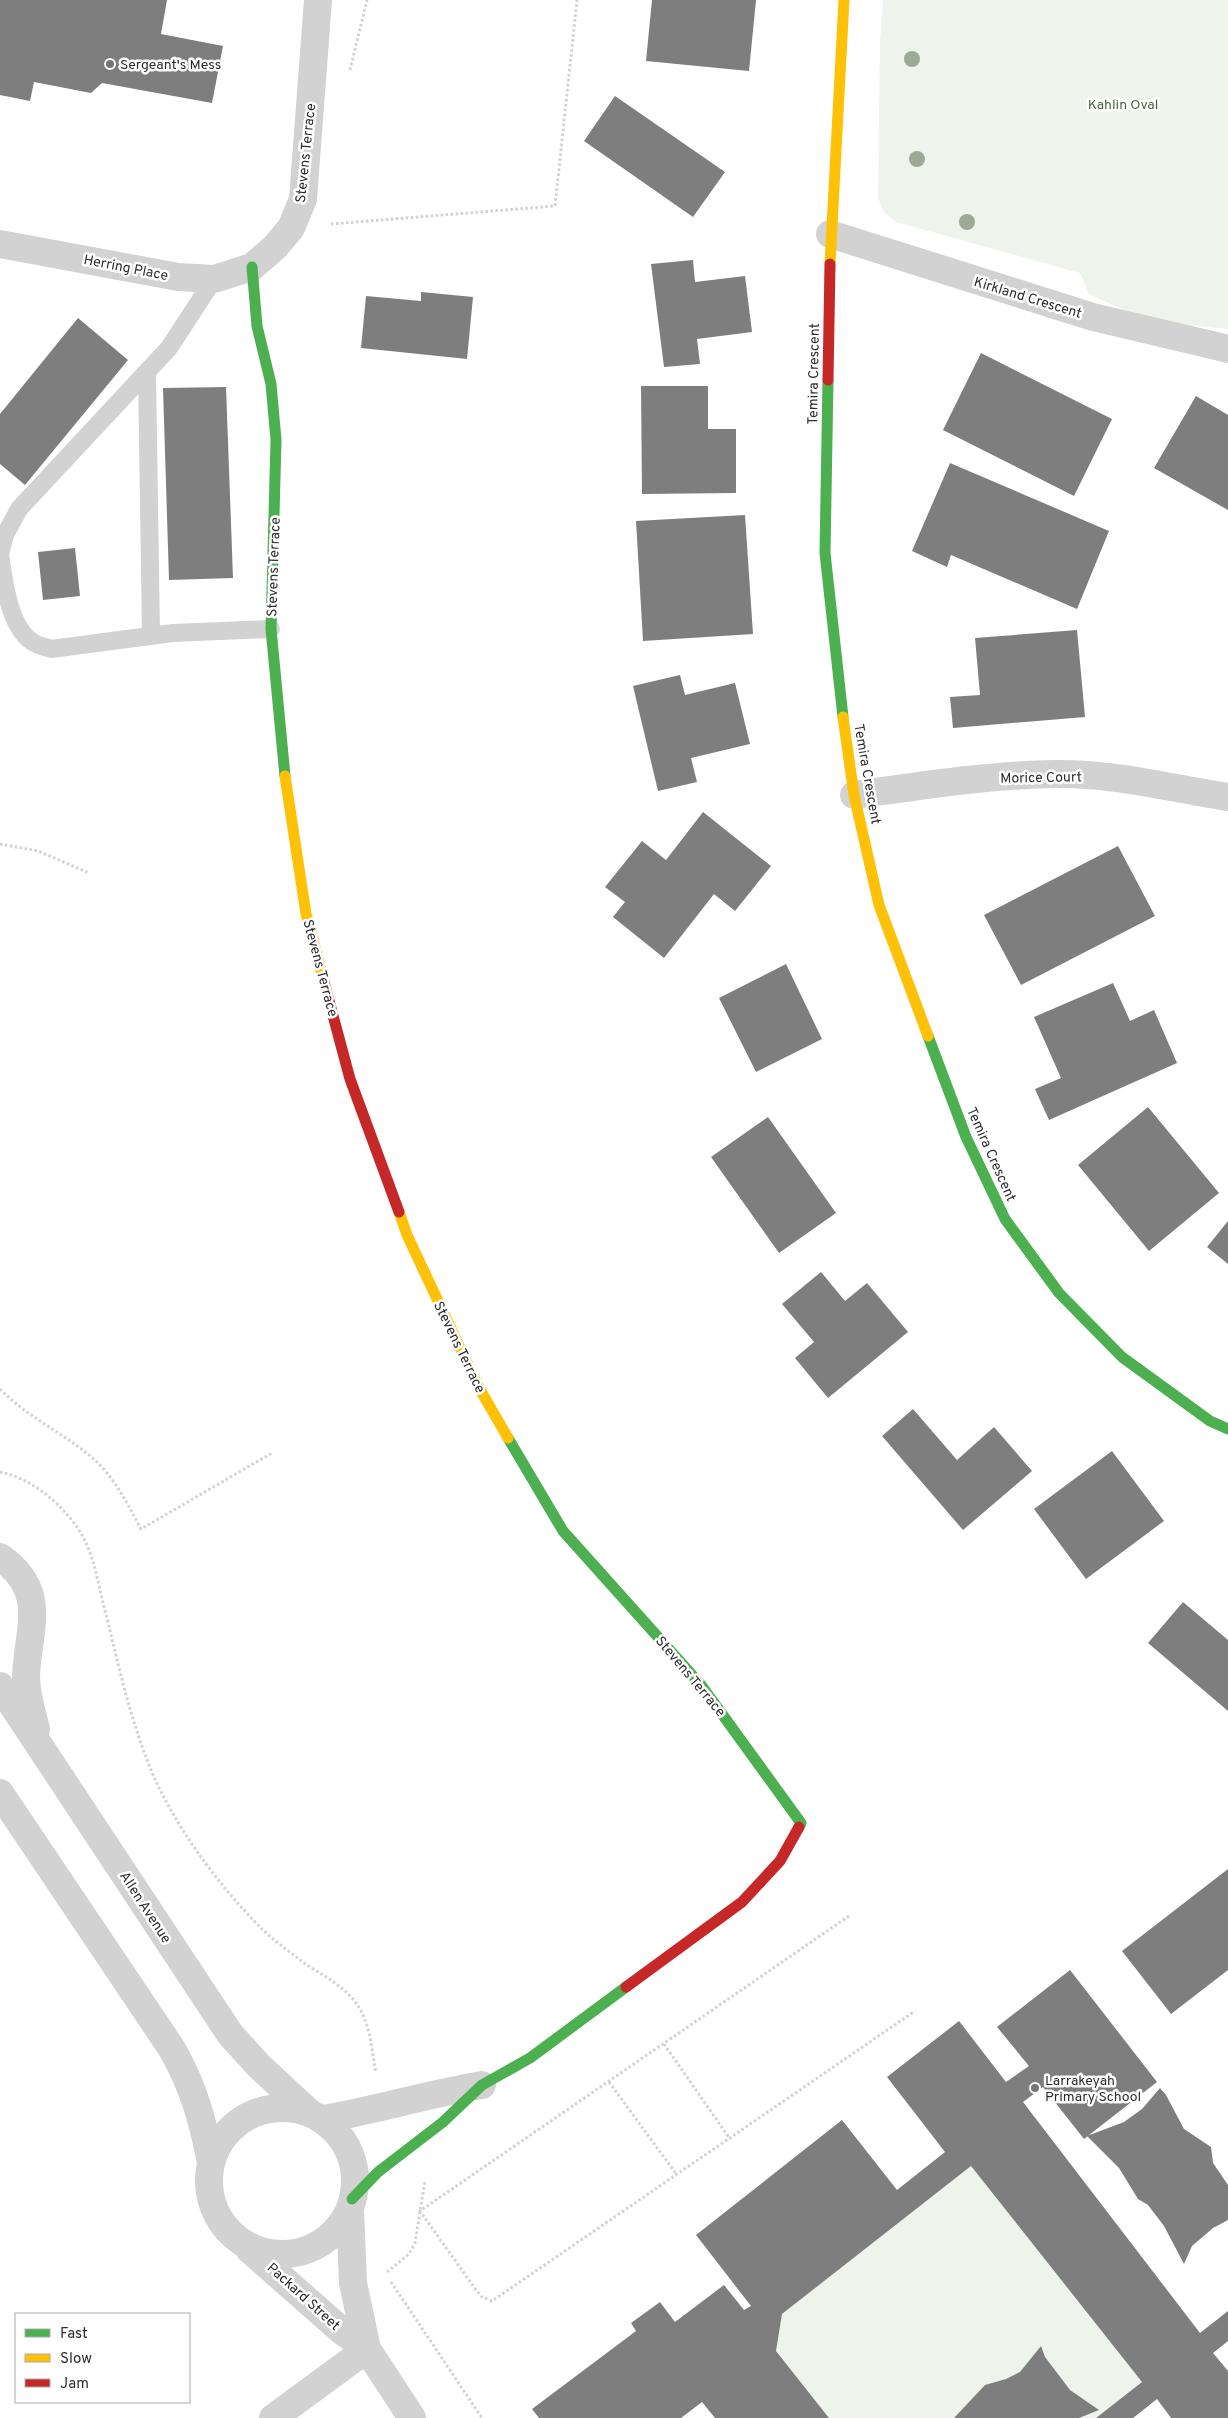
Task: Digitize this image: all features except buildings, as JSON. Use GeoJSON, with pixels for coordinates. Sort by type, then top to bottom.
{"type":"FeatureCollection","features":[{"type":"Feature","properties":{"kind":"street","name":"Stevens Terrace"},"geometry":{"type":"LineString","coordinates":[[318,0],[303,199],[291,228],[275,247],[252,267],[256,326],[271,384],[276,440],[271,629],[284,771],[306,914],[350,1079],[407,1235],[478,1386],[563,1531],[702,1685],[802,1822],[780,1861],[742,1902],[536,2053],[482,2085]]}},
{"type":"Feature","properties":{"kind":"street","name":"Temira Crescent"},"geometry":{"type":"LineString","coordinates":[[844,0],[830,234],[825,553],[837,673],[854,794],[879,906],[966,1137],[1005,1219],[1059,1293],[1122,1357],[1210,1421],[1228,1429]]}},
{"type":"Feature","properties":{"kind":"street","name":"Kirkland Crescent"},"geometry":{"type":"LineString","coordinates":[[830,234],[1093,317],[1228,349]]}},
{"type":"Feature","properties":{"kind":"street","name":"Herring Place"},"geometry":{"type":"LineString","coordinates":[[0,244],[178,277],[214,279],[252,267]]}},
{"type":"Feature","properties":{"kind":"street","name":"Morice Court"},"geometry":{"type":"LineString","coordinates":[[854,794],[974,780],[1055,774],[1118,778],[1228,797]]}},
{"type":"Feature","properties":{"kind":"street"},"geometry":{"type":"LineString","coordinates":[[0,1557],[17,1573],[30,1592],[34,1617],[26,1678],[30,1706],[40,1746]]}},
{"type":"Feature","properties":{"kind":"street","name":"Allen Avenue"},"geometry":{"type":"LineString","coordinates":[[0,1686],[230,2034],[258,2066],[317,2116]]}},
{"type":"Feature","properties":{"kind":"street"},"geometry":{"type":"LineString","coordinates":[[0,1793],[176,2056],[199,2107],[211,2162]]}},
{"type":"Feature","properties":{"kind":"street"},"geometry":{"type":"LineString","coordinates":[[317,2116],[384,2107],[439,2092],[482,2085]]}},
{"type":"Feature","properties":{"kind":"street"},"geometry":{"type":"LineString","coordinates":[[351,2205],[356,2185],[353,2160],[341,2137],[317,2116],[299,2109],[273,2108],[248,2114],[228,2130],[214,2151],[209,2176],[212,2202],[223,2225],[242,2242],[265,2252],[291,2254],[316,2247],[336,2232],[351,2205],[378,2172],[443,2122],[482,2085]]}},
{"type":"Feature","properties":{"kind":"street","name":"Packard Street"},"geometry":{"type":"LineString","coordinates":[[351,2205],[353,2282],[367,2349]]}},
{"type":"Feature","properties":{"kind":"street","name":"Packard Street"},"geometry":{"type":"LineString","coordinates":[[242,2242],[342,2331],[367,2349],[412,2418]]}},
{"type":"Feature","properties":{"kind":"street"},"geometry":{"type":"LineString","coordinates":[[273,2418],[367,2349]]}},
{"type":"Feature","properties":{"kind":"lane"},"geometry":{"type":"LineString","coordinates":[[214,279],[170,348],[19,509],[5,535],[0,554],[5,593],[20,630],[35,644],[51,648],[151,636],[271,629]]}},
{"type":"Feature","properties":{"kind":"lane"},"geometry":{"type":"LineString","coordinates":[[147,372],[151,636]]}},
{"type":"Feature","properties":{"kind":"path"},"geometry":{"type":"LineString","coordinates":[[328,224],[555,206],[577,0]]}},
{"type":"Feature","properties":{"kind":"path"},"geometry":{"type":"LineString","coordinates":[[0,844],[38,851],[89,873]]}},
{"type":"Feature","properties":{"kind":"path"},"geometry":{"type":"LineString","coordinates":[[0,1389],[13,1402],[97,1462],[115,1482],[141,1529],[272,1453]]}},
{"type":"Feature","properties":{"kind":"path"},"geometry":{"type":"LineString","coordinates":[[0,1472],[27,1482],[47,1496],[69,1518],[86,1544],[99,1582],[134,1724],[154,1778],[184,1830],[219,1879],[258,1926],[354,1999],[362,2011],[368,2029],[384,2107]]}},
{"type":"Feature","properties":{"kind":"path"},"geometry":{"type":"LineString","coordinates":[[420,2211],[849,1916]]}},
{"type":"Feature","properties":{"kind":"path"},"geometry":{"type":"LineString","coordinates":[[420,2211],[476,2290],[482,2297],[492,2301],[677,2176],[915,2011]]}},
{"type":"Feature","properties":{"kind":"path"},"geometry":{"type":"LineString","coordinates":[[664,2044],[730,2139]]}},
{"type":"Feature","properties":{"kind":"path"},"geometry":{"type":"LineString","coordinates":[[609,2082],[677,2176]]}},
{"type":"Feature","properties":{"kind":"path"},"geometry":{"type":"LineString","coordinates":[[405,2150],[426,2176],[415,2243],[409,2254],[386,2272],[394,2289],[482,2418]]}},
{"type":"Feature","properties":{"kind":"green space","name":"Kahlin Oval"},"geometry":{"type":"Polygon","coordinates":[[[883,0],[1228,0],[1228,329],[1176,324],[1124,310],[1089,294],[1080,273],[896,222],[884,212],[878,198],[880,41],[883,0]]]}},
{"type":"Feature","properties":{"kind":"green space"},"geometry":{"type":"Polygon","coordinates":[[[971,2166],[1142,2382],[1096,2418],[829,2418],[776,2351],[782,2314],[971,2166]]]}},
{"type":"Feature","properties":{"kind":"traffic: fast"},"geometry":{"type":"LineString","coordinates":[[252,267],[257,326],[271,384],[276,440],[271,629],[285,776]]}},
{"type":"Feature","properties":{"kind":"traffic: fast"},"geometry":{"type":"LineString","coordinates":[[828,380],[825,553],[843,717]]}},
{"type":"Feature","properties":{"kind":"traffic: fast"},"geometry":{"type":"LineString","coordinates":[[928,1036],[966,1137],[1005,1219],[1059,1293],[1122,1357],[1210,1421],[1228,1429]]}},
{"type":"Feature","properties":{"kind":"traffic: fast"},"geometry":{"type":"LineString","coordinates":[[508,1438],[563,1531],[701,1685],[801,1823],[799,1827]]}},
{"type":"Feature","properties":{"kind":"traffic: fast"},"geometry":{"type":"LineString","coordinates":[[352,2199],[378,2172],[443,2122],[482,2085],[530,2058],[626,1987]]}},
{"type":"Feature","properties":{"kind":"traffic: slow"},"geometry":{"type":"LineString","coordinates":[[830,264],[844,0]]}},
{"type":"Feature","properties":{"kind":"traffic: slow"},"geometry":{"type":"LineString","coordinates":[[843,717],[854,795],[879,905],[928,1036]]}},
{"type":"Feature","properties":{"kind":"traffic: slow"},"geometry":{"type":"LineString","coordinates":[[285,776],[306,914],[324,982]]}},
{"type":"Feature","properties":{"kind":"traffic: slow"},"geometry":{"type":"LineString","coordinates":[[399,1212],[407,1235],[478,1386],[508,1438]]}},
{"type":"Feature","properties":{"kind":"traffic: jam"},"geometry":{"type":"LineString","coordinates":[[828,380],[830,264]]}},
{"type":"Feature","properties":{"kind":"traffic: jam"},"geometry":{"type":"LineString","coordinates":[[324,982],[350,1079],[399,1212]]}},
{"type":"Feature","properties":{"kind":"traffic: jam"},"geometry":{"type":"LineString","coordinates":[[626,1987],[742,1902],[780,1861],[799,1827]]}},
{"type":"Feature","properties":{"kind":"place","name":"Sergeant's Mess"},"geometry":{"type":"Point","coordinates":[110,64]}},
{"type":"Feature","properties":{"kind":"place","name":"Larrakeyah Primary School"},"geometry":{"type":"Point","coordinates":[1035,2088]}}]}
